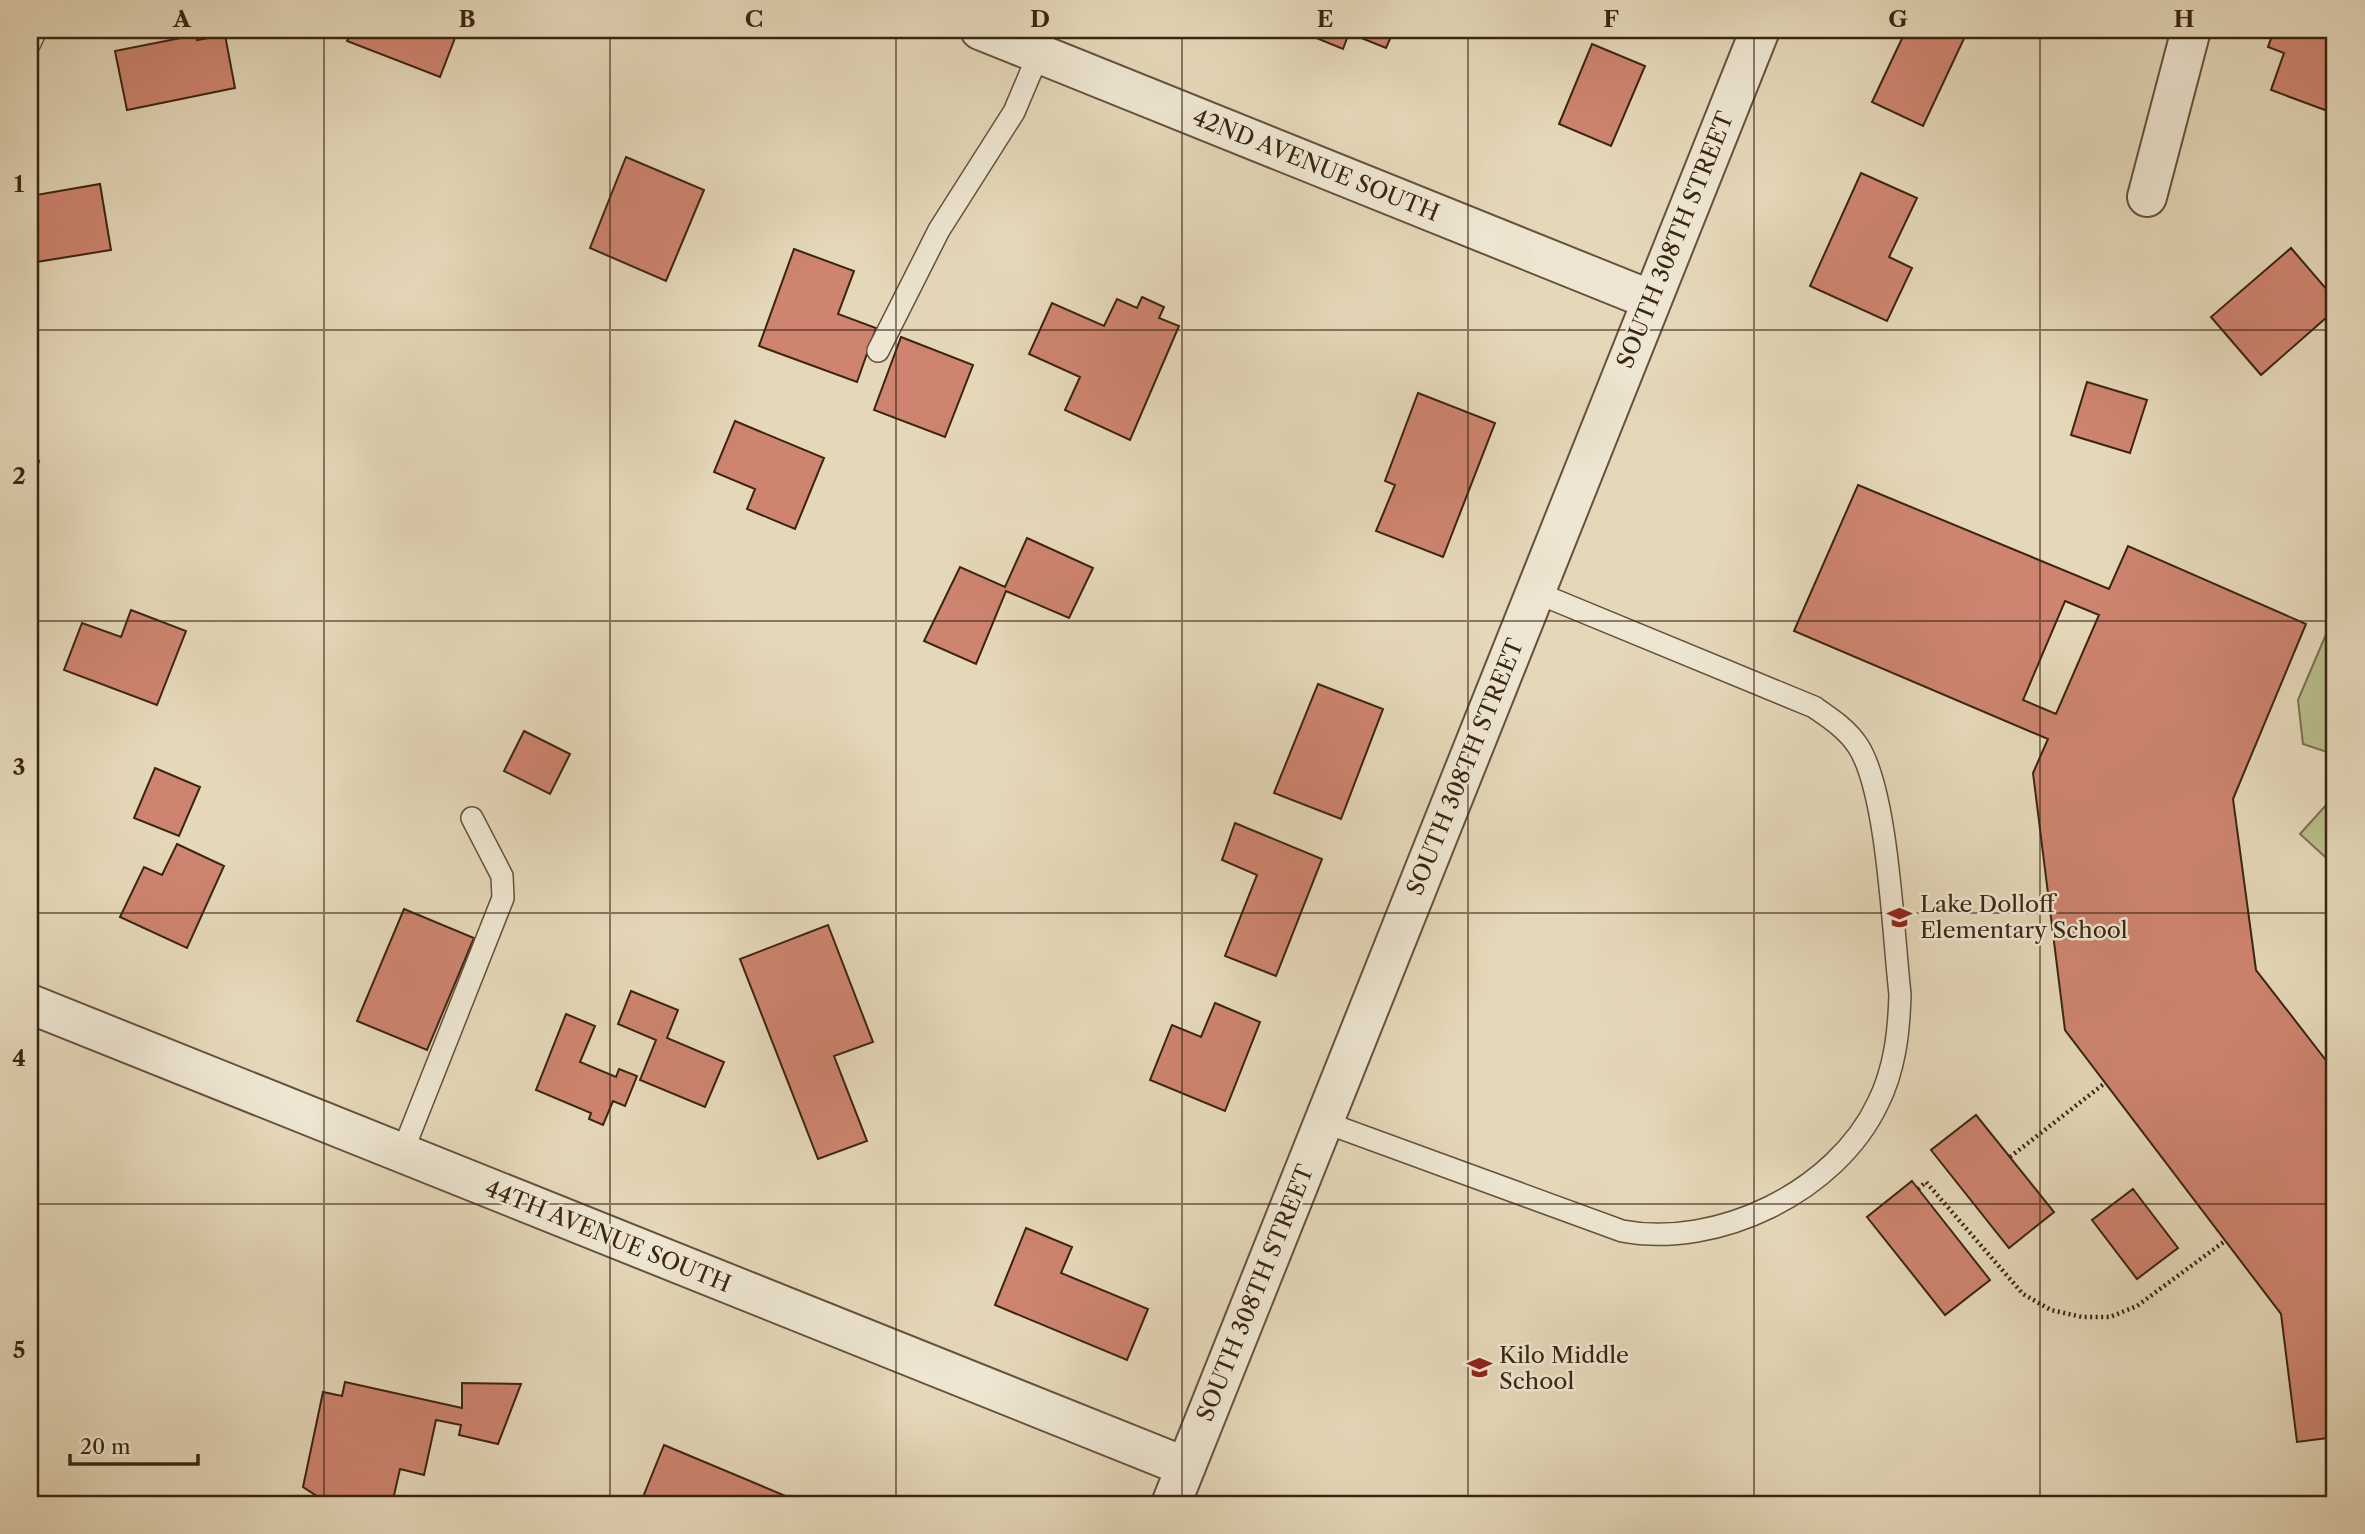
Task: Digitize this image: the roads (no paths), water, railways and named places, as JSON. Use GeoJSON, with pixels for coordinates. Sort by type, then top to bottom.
{"type":"FeatureCollection","features":[{"type":"Feature","properties":{"kind":"street","name":"42ND AVENUE SOUTH"},"geometry":{"type":"LineString","coordinates":[[980,30],[1651,300]]}},
{"type":"Feature","properties":{"kind":"street","name":"SOUTH 308TH STREET"},"geometry":{"type":"LineString","coordinates":[[1171,1504],[1760,30]]}},
{"type":"Feature","properties":{"kind":"street"},"geometry":{"type":"LineString","coordinates":[[2147,197],[2191,30]]}},
{"type":"Feature","properties":{"kind":"street","name":"44TH AVENUE SOUTH"},"geometry":{"type":"LineString","coordinates":[[30,1004],[1186,1468]]}},
{"type":"Feature","properties":{"kind":"lane"},"geometry":{"type":"LineString","coordinates":[[30,43],[36,30]]}},
{"type":"Feature","properties":{"kind":"lane"},"geometry":{"type":"LineString","coordinates":[[878,351],[939,230],[1014,112],[1039,54]]}},
{"type":"Feature","properties":{"kind":"lane"},"geometry":{"type":"LineString","coordinates":[[1324,1122],[1622,1231],[1667,1236],[1714,1227],[1746,1216],[1808,1185],[1853,1143],[1878,1104],[1888,1080],[1899,1024],[1900,994],[1877,804],[1869,770],[1858,746],[1832,719],[1814,708],[1535,592]]}},
{"type":"Feature","properties":{"kind":"lane"},"geometry":{"type":"LineString","coordinates":[[402,1153],[503,898],[502,876],[472,818]]}},
{"type":"Feature","properties":{"kind":"place","name":"Lake Dolloff Elementary School"},"geometry":{"type":"Point","coordinates":[1900,917]}},
{"type":"Feature","properties":{"kind":"place","name":"Kilo Middle School"},"geometry":{"type":"Point","coordinates":[1479,1368]}}]}
